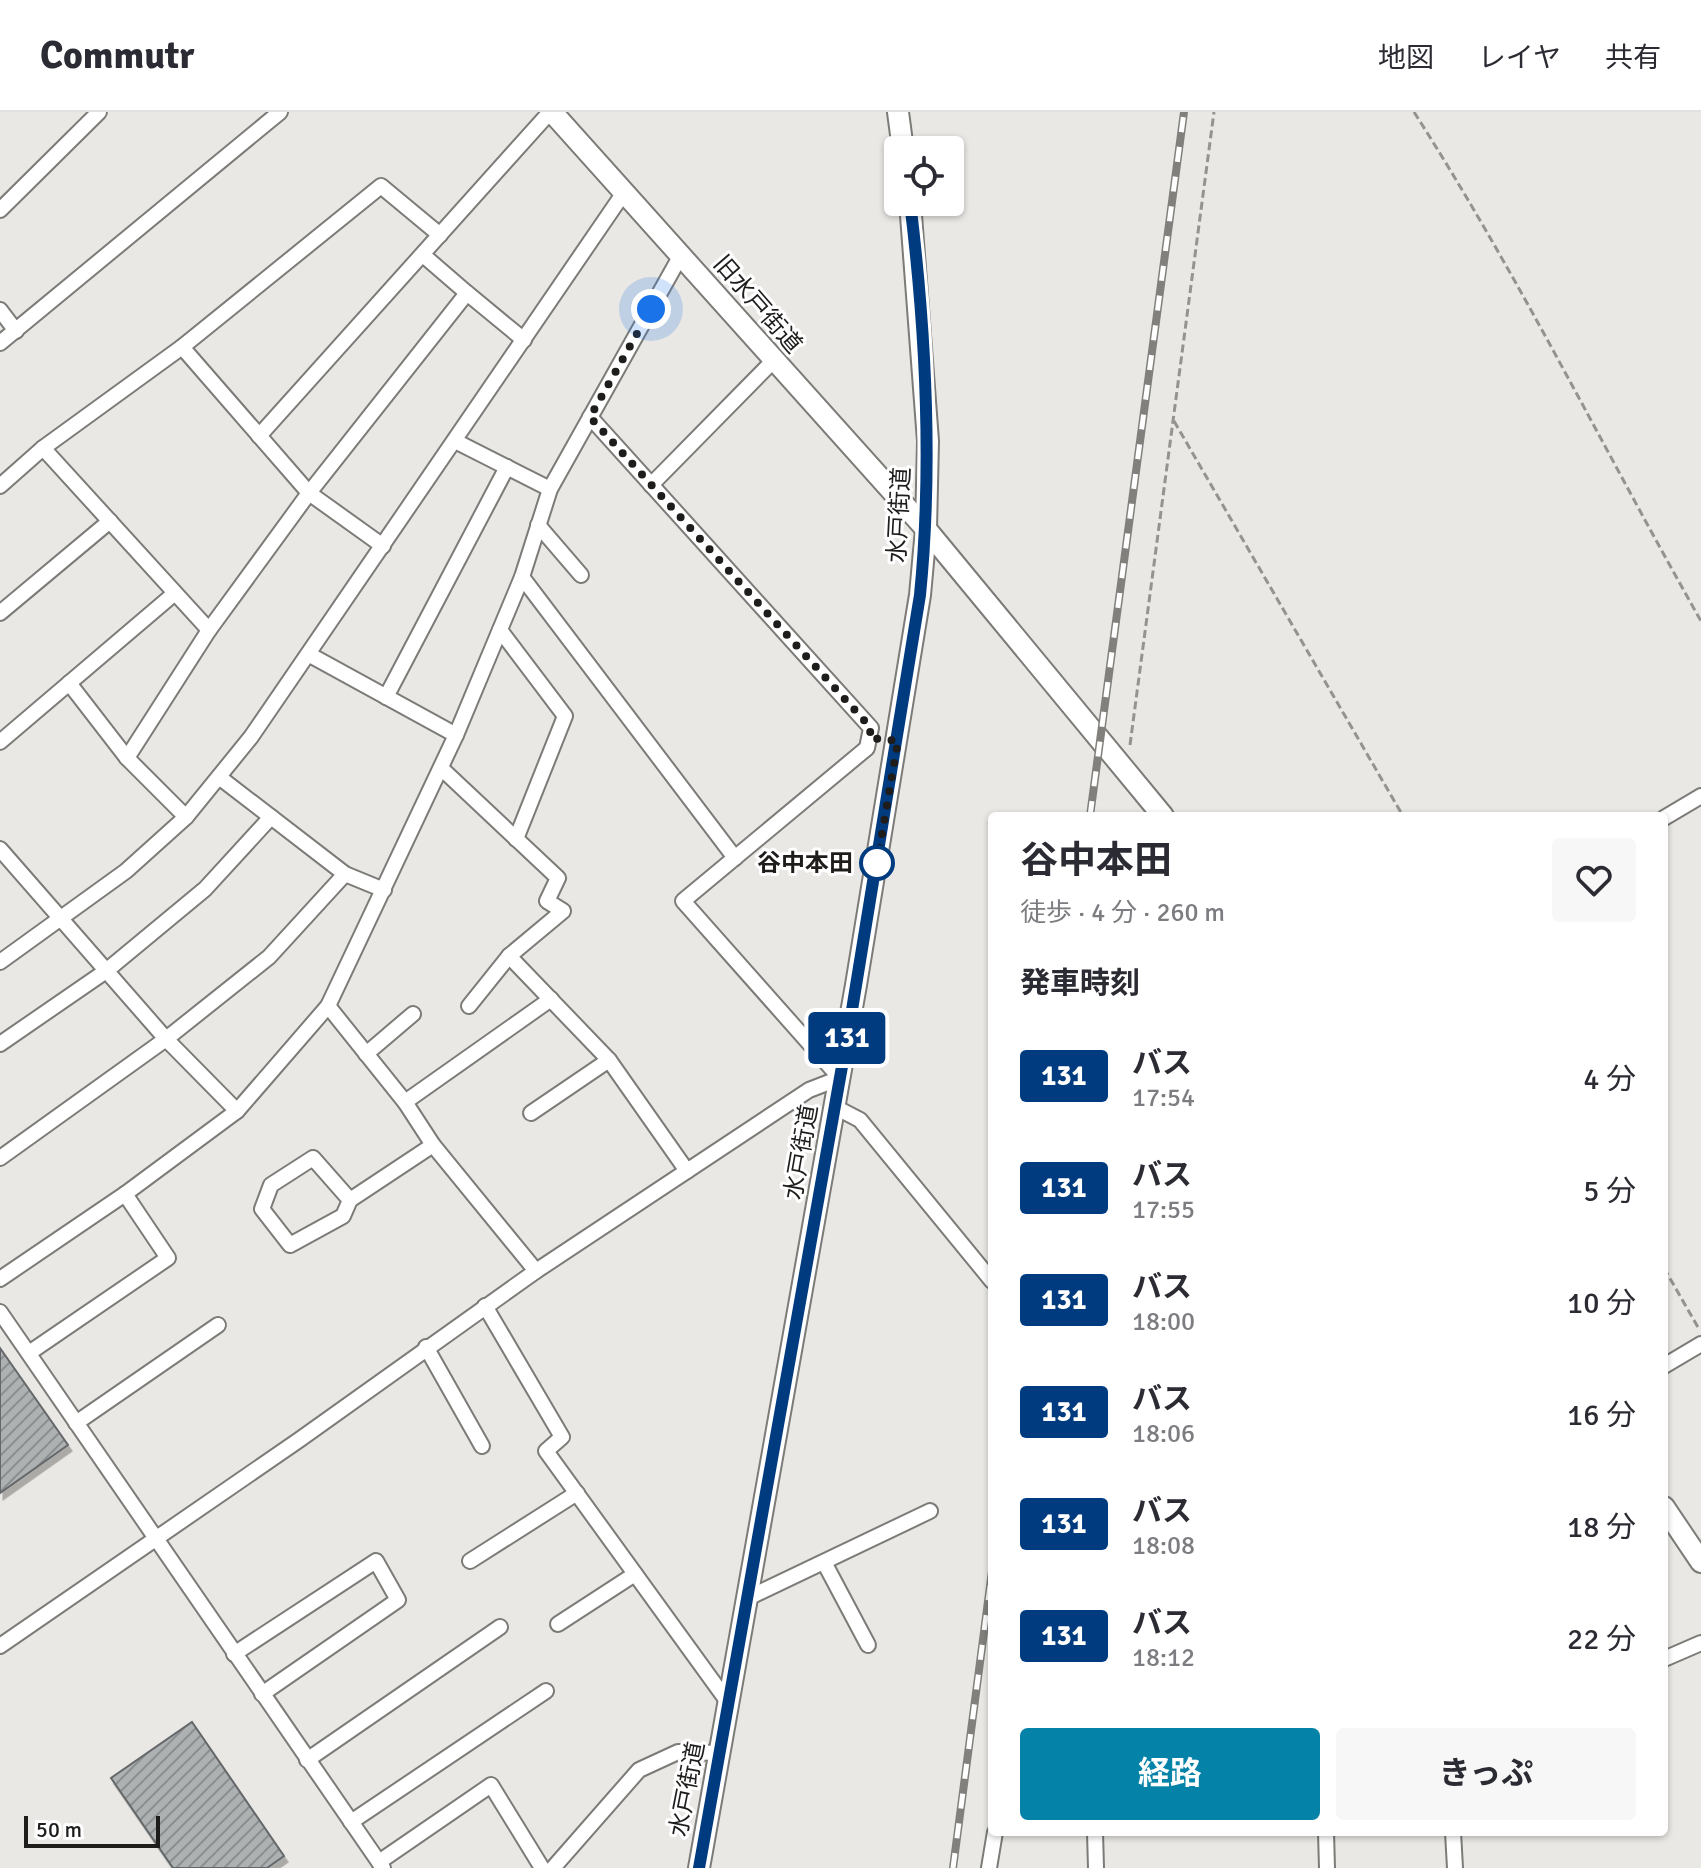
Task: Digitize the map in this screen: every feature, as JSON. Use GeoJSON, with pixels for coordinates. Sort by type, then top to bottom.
{"type":"FeatureCollection","features":[{"type":"Feature","properties":{"kind":"main road","name":"旧水戸街道"},"geometry":{"type":"LineString","coordinates":[[551,112],[926,529],[1160,812]]}},
{"type":"Feature","properties":{"kind":"main road"},"geometry":{"type":"LineString","coordinates":[[898,112],[901,136]]}},
{"type":"Feature","properties":{"kind":"main road","name":"水戸街道"},"geometry":{"type":"LineString","coordinates":[[699,1868],[898,741],[926,529],[927,426],[911,216]]}},
{"type":"Feature","properties":{"kind":"main road"},"geometry":{"type":"LineString","coordinates":[[1668,1513],[1701,1562]]}},
{"type":"Feature","properties":{"kind":"street"},"geometry":{"type":"LineString","coordinates":[[0,210],[99,112]]}},
{"type":"Feature","properties":{"kind":"street"},"geometry":{"type":"LineString","coordinates":[[0,343],[280,112]]}},
{"type":"Feature","properties":{"kind":"street"},"geometry":{"type":"LineString","coordinates":[[259,436],[551,112]]}},
{"type":"Feature","properties":{"kind":"street"},"geometry":{"type":"LineString","coordinates":[[0,486],[43,448],[182,347],[381,186],[440,235]]}},
{"type":"Feature","properties":{"kind":"street"},"geometry":{"type":"LineString","coordinates":[[0,962],[126,871],[186,817],[219,777],[310,655],[625,191]]}},
{"type":"Feature","properties":{"kind":"street"},"geometry":{"type":"LineString","coordinates":[[423,255],[524,340]]}},
{"type":"Feature","properties":{"kind":"street"},"geometry":{"type":"LineString","coordinates":[[0,1279],[125,1194],[237,1111],[328,1006],[456,735],[522,577],[550,489],[681,255]]}},
{"type":"Feature","properties":{"kind":"street"},"geometry":{"type":"LineString","coordinates":[[127,758],[209,630],[309,493],[467,293]]}},
{"type":"Feature","properties":{"kind":"street"},"geometry":{"type":"LineString","coordinates":[[0,310],[16,331]]}},
{"type":"Feature","properties":{"kind":"street"},"geometry":{"type":"LineString","coordinates":[[182,347],[309,493],[383,546]]}},
{"type":"Feature","properties":{"kind":"street"},"geometry":{"type":"LineString","coordinates":[[651,485],[773,361]]}},
{"type":"Feature","properties":{"kind":"street"},"geometry":{"type":"LineString","coordinates":[[0,1646],[299,1440],[536,1271],[809,1090],[840,1078],[683,901],[867,748],[871,728],[590,417]]}},
{"type":"Feature","properties":{"kind":"street"},"geometry":{"type":"LineString","coordinates":[[455,441],[550,489]]}},
{"type":"Feature","properties":{"kind":"street"},"geometry":{"type":"LineString","coordinates":[[43,448],[209,630]]}},
{"type":"Feature","properties":{"kind":"street"},"geometry":{"type":"LineString","coordinates":[[386,697],[507,467]]}},
{"type":"Feature","properties":{"kind":"street"},"geometry":{"type":"LineString","coordinates":[[0,613],[110,521]]}},
{"type":"Feature","properties":{"kind":"street"},"geometry":{"type":"LineString","coordinates":[[538,525],[581,575]]}},
{"type":"Feature","properties":{"kind":"street"},"geometry":{"type":"LineString","coordinates":[[522,577],[735,858]]}},
{"type":"Feature","properties":{"kind":"street"},"geometry":{"type":"LineString","coordinates":[[0,742],[175,593]]}},
{"type":"Feature","properties":{"kind":"street"},"geometry":{"type":"LineString","coordinates":[[500,630],[565,716],[516,839]]}},
{"type":"Feature","properties":{"kind":"street"},"geometry":{"type":"LineString","coordinates":[[310,655],[456,735]]}},
{"type":"Feature","properties":{"kind":"street"},"geometry":{"type":"LineString","coordinates":[[69,683],[127,758],[186,817]]}},
{"type":"Feature","properties":{"kind":"street"},"geometry":{"type":"LineString","coordinates":[[869,738],[898,741]]}},
{"type":"Feature","properties":{"kind":"street"},"geometry":{"type":"LineString","coordinates":[[441,768],[558,878],[547,901],[563,911],[509,956],[469,1006]]}},
{"type":"Feature","properties":{"kind":"street"},"geometry":{"type":"LineString","coordinates":[[219,777],[345,874],[384,890]]}},
{"type":"Feature","properties":{"kind":"street"},"geometry":{"type":"LineString","coordinates":[[1668,816],[1701,796]]}},
{"type":"Feature","properties":{"kind":"street"},"geometry":{"type":"LineString","coordinates":[[0,1044],[106,971],[205,889],[271,817]]}},
{"type":"Feature","properties":{"kind":"street"},"geometry":{"type":"LineString","coordinates":[[0,849],[166,1039],[237,1111]]}},
{"type":"Feature","properties":{"kind":"street"},"geometry":{"type":"LineString","coordinates":[[0,1158],[166,1039],[269,957],[345,874]]}},
{"type":"Feature","properties":{"kind":"street"},"geometry":{"type":"LineString","coordinates":[[509,956],[609,1060],[687,1171]]}},
{"type":"Feature","properties":{"kind":"street"},"geometry":{"type":"LineString","coordinates":[[405,1102],[551,999]]}},
{"type":"Feature","properties":{"kind":"street"},"geometry":{"type":"LineString","coordinates":[[328,1006],[405,1102],[433,1145],[536,1271]]}},
{"type":"Feature","properties":{"kind":"street"},"geometry":{"type":"LineString","coordinates":[[366,1054],[413,1014]]}},
{"type":"Feature","properties":{"kind":"street"},"geometry":{"type":"LineString","coordinates":[[531,1113],[609,1060]]}},
{"type":"Feature","properties":{"kind":"street"},"geometry":{"type":"LineString","coordinates":[[835,1107],[860,1120],[988,1276]]}},
{"type":"Feature","properties":{"kind":"street"},"geometry":{"type":"LineString","coordinates":[[350,1200],[313,1158],[271,1185],[262,1209],[290,1245],[343,1216],[350,1200],[433,1145]]}},
{"type":"Feature","properties":{"kind":"street"},"geometry":{"type":"LineString","coordinates":[[29,1353],[168,1258],[125,1194]]}},
{"type":"Feature","properties":{"kind":"street"},"geometry":{"type":"LineString","coordinates":[[485,1306],[562,1437],[546,1451],[730,1705]]}},
{"type":"Feature","properties":{"kind":"street"},"geometry":{"type":"LineString","coordinates":[[0,1312],[381,1865],[491,1785],[542,1868]]}},
{"type":"Feature","properties":{"kind":"street"},"geometry":{"type":"LineString","coordinates":[[76,1423],[218,1325]]}},
{"type":"Feature","properties":{"kind":"street"},"geometry":{"type":"LineString","coordinates":[[1668,1364],[1701,1344]]}},
{"type":"Feature","properties":{"kind":"street"},"geometry":{"type":"LineString","coordinates":[[426,1347],[482,1446]]}},
{"type":"Feature","properties":{"kind":"street"},"geometry":{"type":"LineString","coordinates":[[470,1561],[577,1493]]}},
{"type":"Feature","properties":{"kind":"street"},"geometry":{"type":"LineString","coordinates":[[748,1598],[825,1564],[930,1511]]}},
{"type":"Feature","properties":{"kind":"street"},"geometry":{"type":"LineString","coordinates":[[234,1654],[376,1561],[398,1600],[262,1694]]}},
{"type":"Feature","properties":{"kind":"street"},"geometry":{"type":"LineString","coordinates":[[825,1564],[868,1645]]}},
{"type":"Feature","properties":{"kind":"street"},"geometry":{"type":"LineString","coordinates":[[558,1624],[635,1574]]}},
{"type":"Feature","properties":{"kind":"street"},"geometry":{"type":"LineString","coordinates":[[307,1760],[500,1627]]}},
{"type":"Feature","properties":{"kind":"street"},"geometry":{"type":"LineString","coordinates":[[1668,1657],[1701,1643]]}},
{"type":"Feature","properties":{"kind":"street"},"geometry":{"type":"LineString","coordinates":[[351,1822],[546,1691]]}},
{"type":"Feature","properties":{"kind":"street"},"geometry":{"type":"LineString","coordinates":[[553,1868],[639,1770],[678,1752],[721,1753]]}},
{"type":"Feature","properties":{"kind":"street"},"geometry":{"type":"LineString","coordinates":[[989,1868],[994,1836]]}},
{"type":"Feature","properties":{"kind":"street"},"geometry":{"type":"LineString","coordinates":[[1095,1836],[1096,1868]]}},
{"type":"Feature","properties":{"kind":"street"},"geometry":{"type":"LineString","coordinates":[[1326,1836],[1327,1868]]}},
{"type":"Feature","properties":{"kind":"street"},"geometry":{"type":"LineString","coordinates":[[1453,1836],[1455,1868]]}},
{"type":"Feature","properties":{"kind":"path"},"geometry":{"type":"LineString","coordinates":[[1127,769],[1214,112]]}},
{"type":"Feature","properties":{"kind":"path"},"geometry":{"type":"LineString","coordinates":[[1414,112],[1474,206],[1624,486],[1701,621]]}},
{"type":"Feature","properties":{"kind":"path"},"geometry":{"type":"LineString","coordinates":[[1173,420],[1401,812]]}},
{"type":"Feature","properties":{"kind":"path"},"geometry":{"type":"LineString","coordinates":[[1668,1275],[1701,1332]]}},
{"type":"Feature","properties":{"kind":"building"},"geometry":{"type":"Polygon","coordinates":[[[0,1348],[68,1445],[0,1493],[0,1348]]]}},
{"type":"Feature","properties":{"kind":"building"},"geometry":{"type":"Polygon","coordinates":[[[192,1722],[284,1856],[267,1868],[173,1868],[111,1778],[192,1722]]]}},
{"type":"Feature","properties":{"kind":"railway"},"geometry":{"type":"LineString","coordinates":[[1091,812],[1184,112]]}},
{"type":"Feature","properties":{"kind":"railway"},"geometry":{"type":"LineString","coordinates":[[953,1868],[988,1601]]}},
{"type":"Feature","properties":{"kind":"bus line","name":"131"},"geometry":{"type":"LineString","coordinates":[[699,1868],[851,1016],[920,595],[926,529],[928,441],[912,216]]}},
{"type":"Feature","properties":{"kind":"place","name":"谷中本田"},"geometry":{"type":"Point","coordinates":[877,863]}},
{"type":"Feature","properties":{"kind":"route"},"geometry":{"type":"LineString","coordinates":[[651,309],[590,417],[871,728],[869,738],[898,741],[877,863]]}}]}
